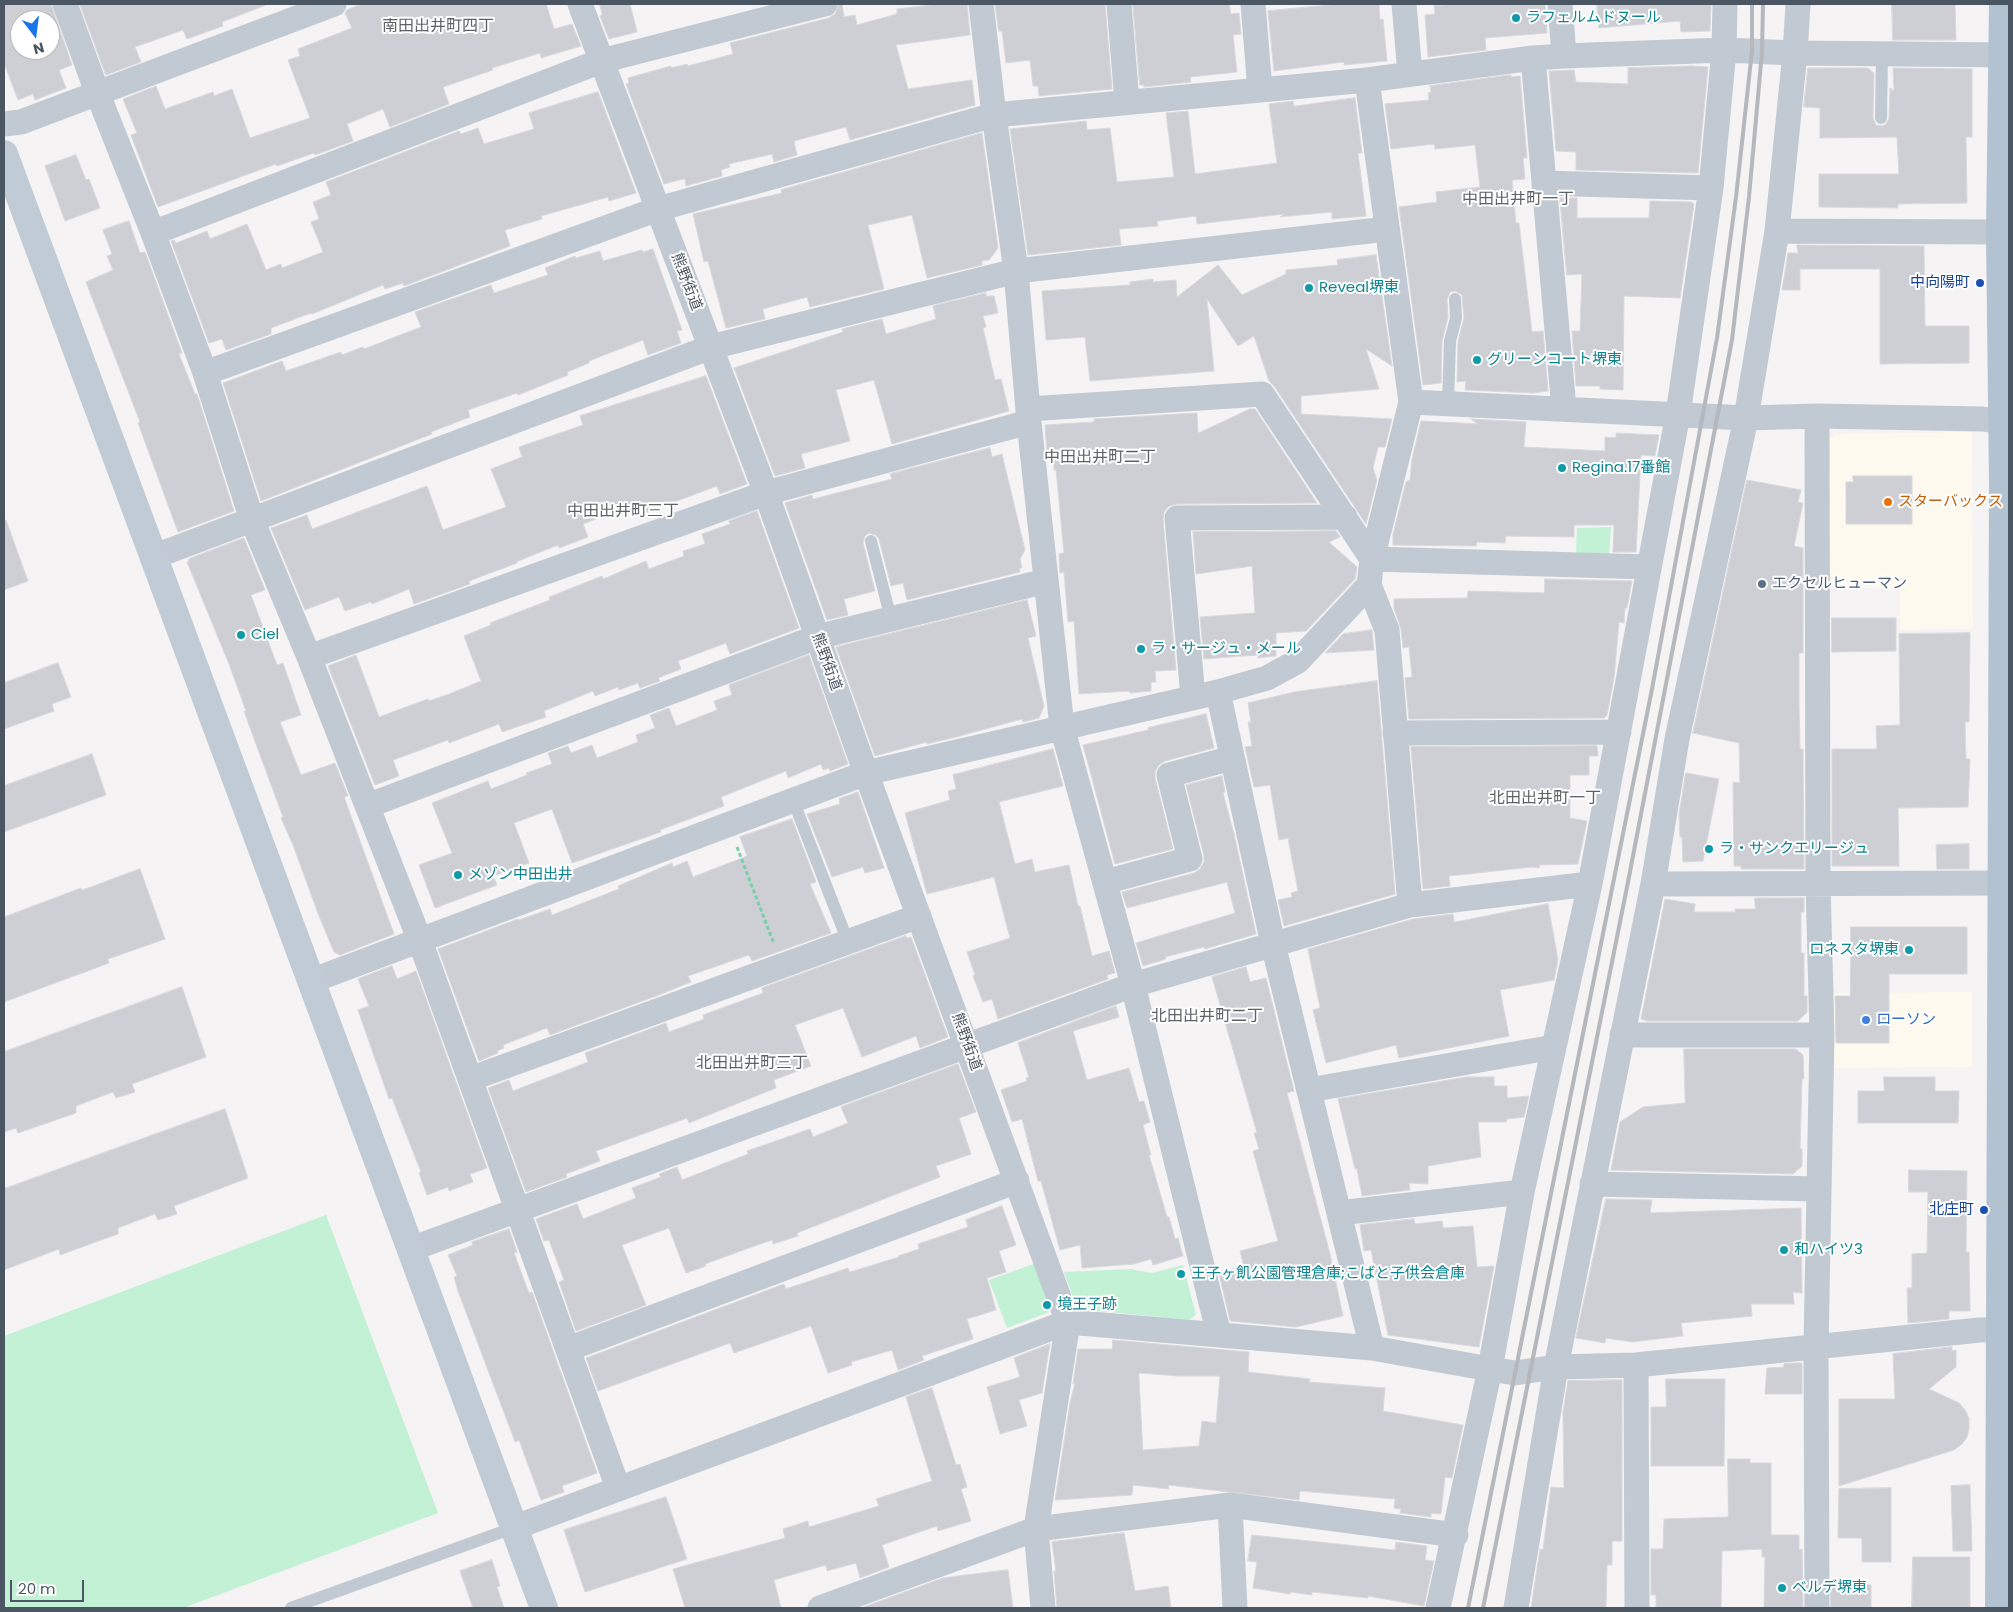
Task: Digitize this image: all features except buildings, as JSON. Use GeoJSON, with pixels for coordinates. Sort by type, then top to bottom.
{"type":"FeatureCollection","features":[{"type":"Feature","properties":{"kind":"main road"},"geometry":{"type":"LineString","coordinates":[[1999,1608],[2004,1330],[2006,883],[2006,422],[2000,232],[2006,55],[2003,4]]}},
{"type":"Feature","properties":{"kind":"street"},"geometry":{"type":"LineString","coordinates":[[65,4],[204,372],[252,520],[309,657],[420,941],[618,1488]]}},
{"type":"Feature","properties":{"kind":"street"},"geometry":{"type":"LineString","coordinates":[[4,124],[21,122],[334,4]]}},
{"type":"Feature","properties":{"kind":"street","name":"熊野街道"},"geometry":{"type":"LineString","coordinates":[[580,4],[766,493],[866,773],[1068,1322]]}},
{"type":"Feature","properties":{"kind":"street"},"geometry":{"type":"LineString","coordinates":[[153,233],[601,61],[825,4]]}},
{"type":"Feature","properties":{"kind":"street"},"geometry":{"type":"LineString","coordinates":[[981,4],[994,115],[1016,271],[1028,415],[1062,727],[1133,985],[1219,1335]]}},
{"type":"Feature","properties":{"kind":"street"},"geometry":{"type":"LineString","coordinates":[[1119,4],[1127,102]]}},
{"type":"Feature","properties":{"kind":"street"},"geometry":{"type":"LineString","coordinates":[[1253,4],[1260,90]]}},
{"type":"Feature","properties":{"kind":"street"},"geometry":{"type":"LineString","coordinates":[[1404,4],[1410,74]]}},
{"type":"Feature","properties":{"kind":"street"},"geometry":{"type":"LineString","coordinates":[[1560,4],[1564,56]]}},
{"type":"Feature","properties":{"kind":"street"},"geometry":{"type":"LineString","coordinates":[[1438,1608],[1456,1535],[1490,1369],[1522,1192],[1590,884],[1678,414],[1711,188],[1724,50],[1725,4]]}},
{"type":"Feature","properties":{"kind":"street"},"geometry":{"type":"LineString","coordinates":[[1516,1608],[1556,1367],[1653,884],[1676,739],[1746,418],[1776,231],[1795,53],[1798,4]]}},
{"type":"Feature","properties":{"kind":"street"},"geometry":{"type":"LineString","coordinates":[[204,372],[658,209],[994,115],[1367,80],[1533,58],[1564,56],[1724,50],[1795,53],[2006,55]]}},
{"type":"Feature","properties":{"kind":"street"},"geometry":{"type":"LineString","coordinates":[[1533,58],[1564,409]]}},
{"type":"Feature","properties":{"kind":"street"},"geometry":{"type":"LineString","coordinates":[[1367,80],[1411,402],[1372,559],[1368,585],[1387,630],[1410,905]]}},
{"type":"Feature","properties":{"kind":"street"},"geometry":{"type":"LineString","coordinates":[[4,154],[544,1608]]}},
{"type":"Feature","properties":{"kind":"street"},"geometry":{"type":"LineString","coordinates":[[1544,183],[1711,188]]}},
{"type":"Feature","properties":{"kind":"street"},"geometry":{"type":"LineString","coordinates":[[152,556],[711,347],[1016,271],[1387,230]]}},
{"type":"Feature","properties":{"kind":"street"},"geometry":{"type":"LineString","coordinates":[[1776,231],[2000,232]]}},
{"type":"Feature","properties":{"kind":"street"},"geometry":{"type":"LineString","coordinates":[[309,657],[766,493],[1028,415],[1262,394],[1372,559]]}},
{"type":"Feature","properties":{"kind":"street"},"geometry":{"type":"LineString","coordinates":[[1411,402],[1746,418],[1817,416],[1983,418],[2006,422]]}},
{"type":"Feature","properties":{"kind":"street"},"geometry":{"type":"LineString","coordinates":[[1817,416],[1818,883],[1822,1035],[1816,1347],[1817,1608]]}},
{"type":"Feature","properties":{"kind":"street"},"geometry":{"type":"LineString","coordinates":[[1193,697],[1177,518],[1345,518]]}},
{"type":"Feature","properties":{"kind":"street"},"geometry":{"type":"LineString","coordinates":[[1372,559],[1650,567]]}},
{"type":"Feature","properties":{"kind":"street"},"geometry":{"type":"LineString","coordinates":[[367,806],[817,637],[1046,581]]}},
{"type":"Feature","properties":{"kind":"street"},"geometry":{"type":"LineString","coordinates":[[311,981],[866,773],[1218,692],[1267,678],[1298,661],[1368,585]]}},
{"type":"Feature","properties":{"kind":"street"},"geometry":{"type":"LineString","coordinates":[[1218,692],[1273,944],[1372,1348]]}},
{"type":"Feature","properties":{"kind":"street"},"geometry":{"type":"LineString","coordinates":[[1395,733],[1619,732]]}},
{"type":"Feature","properties":{"kind":"street"},"geometry":{"type":"LineString","coordinates":[[1105,882],[1190,859],[1169,775],[1232,758]]}},
{"type":"Feature","properties":{"kind":"street"},"geometry":{"type":"LineString","coordinates":[[1653,884],[2006,883]]}},
{"type":"Feature","properties":{"kind":"street"},"geometry":{"type":"LineString","coordinates":[[411,1249],[1133,985],[1410,905],[1590,884]]}},
{"type":"Feature","properties":{"kind":"street"},"geometry":{"type":"LineString","coordinates":[[470,1079],[919,916]]}},
{"type":"Feature","properties":{"kind":"street"},"geometry":{"type":"LineString","coordinates":[[1622,1035],[1822,1035]]}},
{"type":"Feature","properties":{"kind":"street"},"geometry":{"type":"LineString","coordinates":[[1309,1090],[1554,1048]]}},
{"type":"Feature","properties":{"kind":"street"},"geometry":{"type":"LineString","coordinates":[[568,1349],[1017,1181]]}},
{"type":"Feature","properties":{"kind":"street"},"geometry":{"type":"LineString","coordinates":[[1592,1184],[1820,1189]]}},
{"type":"Feature","properties":{"kind":"street"},"geometry":{"type":"LineString","coordinates":[[1339,1213],[1522,1192]]}},
{"type":"Feature","properties":{"kind":"street"},"geometry":{"type":"LineString","coordinates":[[513,1528],[1068,1322],[1372,1348],[1515,1373],[1556,1367],[1636,1364],[1980,1330],[2004,1330]]}},
{"type":"Feature","properties":{"kind":"street"},"geometry":{"type":"LineString","coordinates":[[1043,1608],[1036,1529],[1068,1322]]}},
{"type":"Feature","properties":{"kind":"street"},"geometry":{"type":"LineString","coordinates":[[1636,1364],[1637,1608]]}},
{"type":"Feature","properties":{"kind":"street"},"geometry":{"type":"LineString","coordinates":[[820,1608],[1036,1529],[1230,1505],[1456,1535]]}},
{"type":"Feature","properties":{"kind":"street"},"geometry":{"type":"LineString","coordinates":[[1230,1505],[1235,1608]]}},
{"type":"Feature","properties":{"kind":"lane"},"geometry":{"type":"LineString","coordinates":[[1881,118],[1882,54]]}},
{"type":"Feature","properties":{"kind":"lane"},"geometry":{"type":"LineString","coordinates":[[1448,404],[1450,341],[1456,318],[1455,299]]}},
{"type":"Feature","properties":{"kind":"lane"},"geometry":{"type":"LineString","coordinates":[[871,541],[891,619]]}},
{"type":"Feature","properties":{"kind":"lane"},"geometry":{"type":"LineString","coordinates":[[793,800],[848,942]]}},
{"type":"Feature","properties":{"kind":"lane"},"geometry":{"type":"LineString","coordinates":[[291,1608],[513,1528]]}},
{"type":"Feature","properties":{"kind":"path"},"geometry":{"type":"LineString","coordinates":[[728,825],[783,965]]}},
{"type":"Feature","properties":{"kind":"shaded area"},"geometry":{"type":"Polygon","coordinates":[[[1972,432],[1973,629],[1900,630],[1900,588],[1827,588],[1826,442],[1836,434],[1972,432]]]}},
{"type":"Feature","properties":{"kind":"shaded area"},"geometry":{"type":"Polygon","coordinates":[[[1972,992],[1972,1067],[1828,1068],[1828,993],[1972,992]]]}},
{"type":"Feature","properties":{"kind":"green space"},"geometry":{"type":"Polygon","coordinates":[[[1611,527],[1609,555],[1576,554],[1577,528],[1611,527]]]}},
{"type":"Feature","properties":{"kind":"green space"},"geometry":{"type":"Polygon","coordinates":[[[326,1215],[438,1513],[183,1608],[4,1608],[4,1336],[326,1215]]]}},
{"type":"Feature","properties":{"kind":"green space"},"geometry":{"type":"Polygon","coordinates":[[[1039,1262],[1053,1302],[1047,1313],[1007,1328],[989,1280],[1039,1262]]]}},
{"type":"Feature","properties":{"kind":"green space"},"geometry":{"type":"Polygon","coordinates":[[[1183,1265],[1196,1315],[1189,1320],[1089,1310],[1074,1300],[1064,1272],[1130,1269],[1152,1273],[1183,1265]]]}},
{"type":"Feature","properties":{"kind":"railway"},"geometry":{"type":"LineString","coordinates":[[1468,1608],[1652,689],[1717,338],[1736,197],[1752,51],[1752,4]]}},
{"type":"Feature","properties":{"kind":"railway"},"geometry":{"type":"LineString","coordinates":[[1483,1608],[1628,882],[1732,340],[1749,197],[1762,52],[1763,4]]}},
{"type":"Feature","properties":{"kind":"place","name":"ラフェルムドヌール"},"geometry":{"type":"Point","coordinates":[1516,18]}},
{"type":"Feature","properties":{"kind":"place","name":"中向陽町"},"geometry":{"type":"Point","coordinates":[1980,283]}},
{"type":"Feature","properties":{"kind":"place","name":"Reveal堺東"},"geometry":{"type":"Point","coordinates":[1309,288]}},
{"type":"Feature","properties":{"kind":"place","name":"グリーンコート堺東"},"geometry":{"type":"Point","coordinates":[1477,360]}},
{"type":"Feature","properties":{"kind":"place","name":"Regina.17番館"},"geometry":{"type":"Point","coordinates":[1562,468]}},
{"type":"Feature","properties":{"kind":"place","name":"スターバックス"},"geometry":{"type":"Point","coordinates":[1888,502]}},
{"type":"Feature","properties":{"kind":"place","name":"エクセルヒューマン"},"geometry":{"type":"Point","coordinates":[1762,584]}},
{"type":"Feature","properties":{"kind":"place","name":"Ciel"},"geometry":{"type":"Point","coordinates":[241,635]}},
{"type":"Feature","properties":{"kind":"place","name":"ラ・サージュ・メール"},"geometry":{"type":"Point","coordinates":[1141,649]}},
{"type":"Feature","properties":{"kind":"place","name":"ラ・サンクエリージュ"},"geometry":{"type":"Point","coordinates":[1709,849]}},
{"type":"Feature","properties":{"kind":"place","name":"メゾン中田出井"},"geometry":{"type":"Point","coordinates":[458,875]}},
{"type":"Feature","properties":{"kind":"place","name":"ロネスタ堺東"},"geometry":{"type":"Point","coordinates":[1909,950]}},
{"type":"Feature","properties":{"kind":"place","name":"ローソン"},"geometry":{"type":"Point","coordinates":[1866,1020]}},
{"type":"Feature","properties":{"kind":"place","name":"北庄町"},"geometry":{"type":"Point","coordinates":[1984,1210]}},
{"type":"Feature","properties":{"kind":"place","name":"和ハイツ3"},"geometry":{"type":"Point","coordinates":[1784,1250]}},
{"type":"Feature","properties":{"kind":"place","name":"王子ヶ飢公園管理倉庫;こばと子供会倉庫"},"geometry":{"type":"Point","coordinates":[1181,1274]}},
{"type":"Feature","properties":{"kind":"place","name":"境王子跡"},"geometry":{"type":"Point","coordinates":[1047,1305]}},
{"type":"Feature","properties":{"kind":"place","name":"ベルデ堺東"},"geometry":{"type":"Point","coordinates":[1782,1588]}},
{"type":"Feature","properties":{"kind":"district","name":"南田出井町四丁"},"geometry":{"type":"Point","coordinates":[438,27]}},
{"type":"Feature","properties":{"kind":"district","name":"中田出井町一丁"},"geometry":{"type":"Point","coordinates":[1518,200]}},
{"type":"Feature","properties":{"kind":"district","name":"中田出井町二丁"},"geometry":{"type":"Point","coordinates":[1100,458]}},
{"type":"Feature","properties":{"kind":"district","name":"中田出井町三丁"},"geometry":{"type":"Point","coordinates":[623,512]}},
{"type":"Feature","properties":{"kind":"district","name":"北田出井町一丁"},"geometry":{"type":"Point","coordinates":[1545,799]}},
{"type":"Feature","properties":{"kind":"district","name":"北田出井町二丁"},"geometry":{"type":"Point","coordinates":[1207,1017]}},
{"type":"Feature","properties":{"kind":"district","name":"北田出井町三丁"},"geometry":{"type":"Point","coordinates":[752,1064]}}]}
